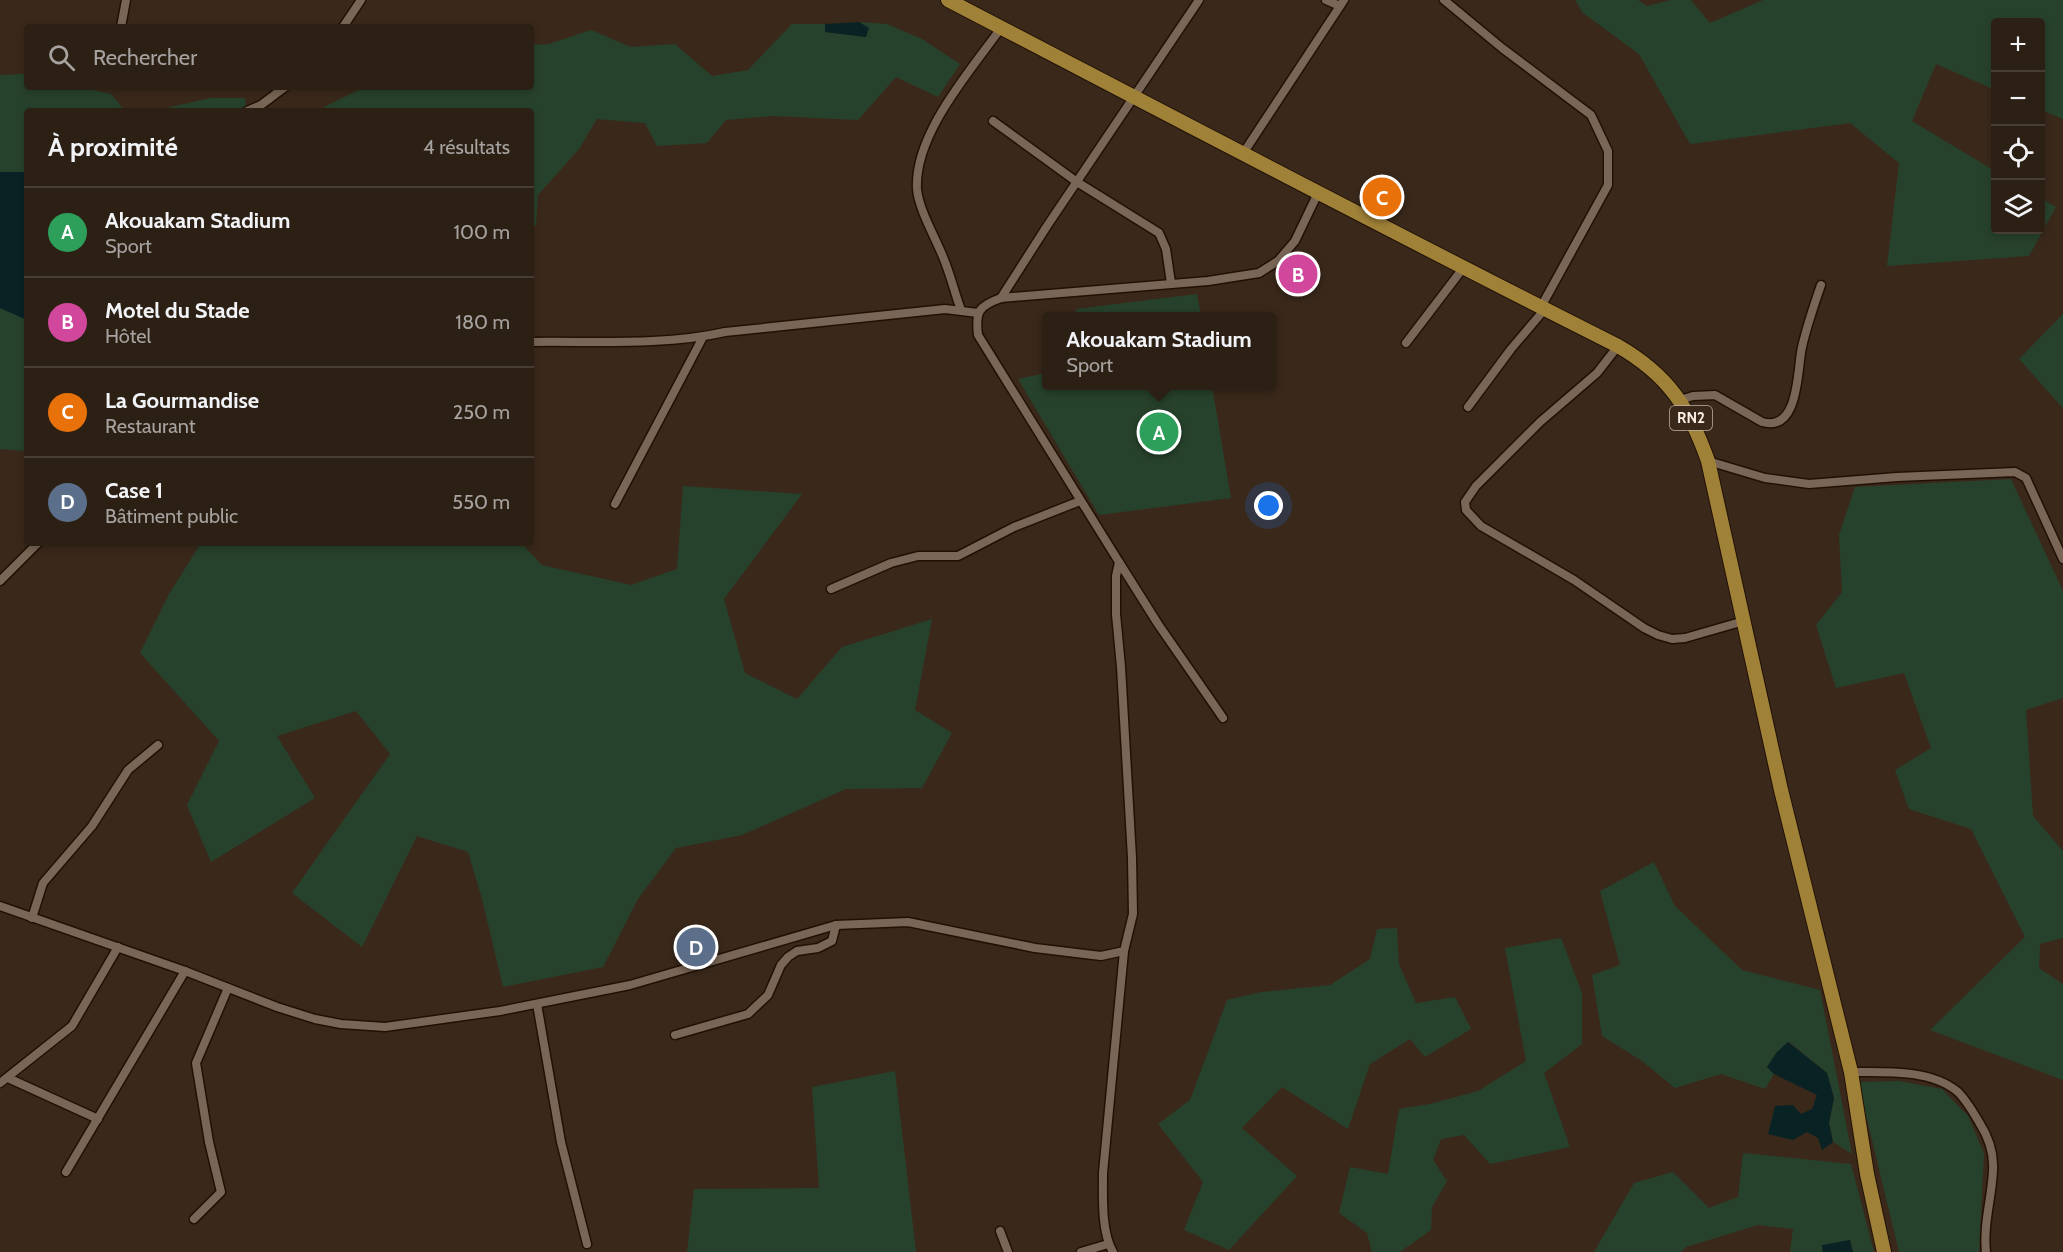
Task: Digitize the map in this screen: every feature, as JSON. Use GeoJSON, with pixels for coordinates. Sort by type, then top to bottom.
{"type":"FeatureCollection","features":[{"type":"Feature","properties":{"kind":"highway","name":"RN2"},"geometry":{"type":"LineString","coordinates":[[948,0],[1640,358],[1662,378],[1680,400],[1696,426],[1708,461],[1781,790],[1851,1072],[1884,1252]]}},
{"type":"Feature","properties":{"kind":"street"},"geometry":{"type":"LineString","coordinates":[[122,24],[126,0]]}},
{"type":"Feature","properties":{"kind":"street"},"geometry":{"type":"LineString","coordinates":[[345,24],[361,0]]}},
{"type":"Feature","properties":{"kind":"street"},"geometry":{"type":"LineString","coordinates":[[1001,298],[1200,0]]}},
{"type":"Feature","properties":{"kind":"street"},"geometry":{"type":"LineString","coordinates":[[1244,152],[1342,3],[1326,0]]}},
{"type":"Feature","properties":{"kind":"street"},"geometry":{"type":"LineString","coordinates":[[1444,0],[1502,48],[1591,114],[1608,152],[1608,185],[1543,308],[1468,407]]}},
{"type":"Feature","properties":{"kind":"street"},"geometry":{"type":"LineString","coordinates":[[961,310],[946,264],[922,206],[917,189],[919,170],[935,123],[1001,28]]}},
{"type":"Feature","properties":{"kind":"street"},"geometry":{"type":"LineString","coordinates":[[254,108],[281,90]]}},
{"type":"Feature","properties":{"kind":"street"},"geometry":{"type":"LineString","coordinates":[[993,121],[1077,182],[1159,233],[1166,249],[1171,284]]}},
{"type":"Feature","properties":{"kind":"street"},"geometry":{"type":"LineString","coordinates":[[1223,718],[1158,624],[1080,501],[978,335],[976,322],[978,313],[985,304],[1001,298],[1171,284],[1259,273],[1278,261],[1295,241],[1318,193]]}},
{"type":"Feature","properties":{"kind":"street"},"geometry":{"type":"LineString","coordinates":[[1406,343],[1464,267]]}},
{"type":"Feature","properties":{"kind":"street"},"geometry":{"type":"LineString","coordinates":[[1680,400],[1715,394],[1762,422],[1768,424],[1781,420],[1793,401],[1801,350],[1821,285]]}},
{"type":"Feature","properties":{"kind":"street"},"geometry":{"type":"LineString","coordinates":[[534,342],[703,337],[725,332],[927,311],[961,310],[978,313]]}},
{"type":"Feature","properties":{"kind":"street"},"geometry":{"type":"LineString","coordinates":[[615,504],[703,337]]}},
{"type":"Feature","properties":{"kind":"street"},"geometry":{"type":"LineString","coordinates":[[1618,346],[1597,373],[1540,422],[1476,486],[1465,502],[1466,510],[1481,526],[1574,580],[1644,628],[1658,635],[1672,639],[1685,638],[1744,621]]}},
{"type":"Feature","properties":{"kind":"street"},"geometry":{"type":"LineString","coordinates":[[1708,461],[1764,478],[1809,484],[1897,477],[2014,472],[2026,478],[2063,559]]}},
{"type":"Feature","properties":{"kind":"street"},"geometry":{"type":"LineString","coordinates":[[831,589],[880,567],[918,556],[958,556],[1014,527],[1080,501]]}},
{"type":"Feature","properties":{"kind":"street"},"geometry":{"type":"LineString","coordinates":[[0,581],[35,546]]}},
{"type":"Feature","properties":{"kind":"street"},"geometry":{"type":"LineString","coordinates":[[1082,1252],[1111,1248],[1103,1204],[1103,1173],[1124,951],[1133,914],[1121,667],[1116,614],[1116,576],[1119,562]]}},
{"type":"Feature","properties":{"kind":"street"},"geometry":{"type":"LineString","coordinates":[[32,918],[43,883],[92,826],[129,770],[158,746]]}},
{"type":"Feature","properties":{"kind":"street"},"geometry":{"type":"LineString","coordinates":[[0,906],[315,1019],[385,1027],[434,1022],[630,985],[836,926],[908,921],[1035,948],[1101,956],[1124,951]]}},
{"type":"Feature","properties":{"kind":"street"},"geometry":{"type":"LineString","coordinates":[[675,1035],[748,1014],[768,995],[781,965],[788,957],[797,951],[818,948],[832,941],[836,926]]}},
{"type":"Feature","properties":{"kind":"street"},"geometry":{"type":"LineString","coordinates":[[0,1083],[72,1026],[118,947]]}},
{"type":"Feature","properties":{"kind":"street"},"geometry":{"type":"LineString","coordinates":[[66,1172],[185,971]]}},
{"type":"Feature","properties":{"kind":"street"},"geometry":{"type":"LineString","coordinates":[[194,1219],[221,1192],[209,1142],[196,1063],[228,988]]}},
{"type":"Feature","properties":{"kind":"street"},"geometry":{"type":"LineString","coordinates":[[537,1004],[561,1142],[586,1244]]}},
{"type":"Feature","properties":{"kind":"street"},"geometry":{"type":"LineString","coordinates":[[1851,1072],[1918,1076],[1941,1082],[1958,1092],[1970,1106],[1991,1148],[1994,1168],[1986,1222],[1986,1252]]}},
{"type":"Feature","properties":{"kind":"street"},"geometry":{"type":"LineString","coordinates":[[9,1078],[98,1119]]}},
{"type":"Feature","properties":{"kind":"street"},"geometry":{"type":"LineString","coordinates":[[1000,1231],[1008,1252]]}},
{"type":"Feature","properties":{"kind":"green space"},"geometry":{"type":"Polygon","coordinates":[[[1575,0],[1638,0],[1647,6],[1671,0],[1691,0],[1710,23],[1763,0],[2063,0],[2063,119],[2045,112],[2045,18],[1991,18],[1991,88],[1936,64],[1912,121],[1991,169],[1991,234],[2041,234],[2029,256],[1887,266],[1899,163],[1850,123],[1690,144],[1639,54],[1583,13],[1575,0]]]}},
{"type":"Feature","properties":{"kind":"green space"},"geometry":{"type":"Polygon","coordinates":[[[859,22],[887,24],[922,39],[960,64],[938,97],[896,77],[858,120],[773,116],[726,120],[707,143],[657,146],[645,123],[597,119],[579,149],[538,195],[536,225],[534,226],[534,108],[324,108],[359,90],[534,90],[534,45],[549,44],[591,30],[631,47],[675,44],[712,76],[748,70],[792,24],[825,24],[826,32],[866,37],[868,28],[859,22]]]}},
{"type":"Feature","properties":{"kind":"green space"},"geometry":{"type":"Polygon","coordinates":[[[24,74],[24,90],[94,90],[111,94],[123,108],[24,108],[24,172],[0,172],[0,75],[24,74]]]}},
{"type":"Feature","properties":{"kind":"green space"},"geometry":{"type":"Polygon","coordinates":[[[210,98],[245,98],[246,106],[241,108],[166,108],[210,98]]]}},
{"type":"Feature","properties":{"kind":"green space"},"geometry":{"type":"Polygon","coordinates":[[[2045,200],[2056,207],[2045,227],[2045,200]]]}},
{"type":"Feature","properties":{"kind":"green space"},"geometry":{"type":"Polygon","coordinates":[[[1197,294],[1200,312],[1076,312],[1076,309],[1197,294]]]}},
{"type":"Feature","properties":{"kind":"green space"},"geometry":{"type":"Polygon","coordinates":[[[0,308],[24,318],[24,451],[0,449],[0,308]]]}},
{"type":"Feature","properties":{"kind":"green space"},"geometry":{"type":"Polygon","coordinates":[[[2063,314],[2063,408],[2019,359],[2063,314]]]}},
{"type":"Feature","properties":{"kind":"green space"},"geometry":{"type":"Polygon","coordinates":[[[1042,374],[1042,390],[1213,390],[1231,498],[1099,515],[1018,379],[1042,374]]]}},
{"type":"Feature","properties":{"kind":"green space"},"geometry":{"type":"Polygon","coordinates":[[[2011,479],[2063,591],[2063,698],[2026,710],[2033,816],[2063,851],[2063,938],[2040,944],[2039,968],[2063,984],[2063,1080],[1930,1030],[2025,937],[1971,829],[1909,809],[1895,770],[1931,748],[1904,673],[1836,688],[1816,625],[1842,592],[1839,535],[1855,487],[2011,479]]]}},
{"type":"Feature","properties":{"kind":"green space"},"geometry":{"type":"Polygon","coordinates":[[[683,486],[802,494],[724,599],[745,673],[797,699],[842,647],[932,619],[915,710],[952,733],[922,788],[846,789],[742,835],[676,848],[638,899],[603,967],[503,987],[468,852],[417,836],[362,947],[292,893],[390,754],[356,711],[277,736],[315,798],[211,862],[187,805],[219,741],[140,653],[169,594],[199,546],[524,546],[542,565],[631,585],[677,569],[683,486]]]}},
{"type":"Feature","properties":{"kind":"green space"},"geometry":{"type":"Polygon","coordinates":[[[1654,862],[1675,906],[1742,970],[1820,990],[1852,1154],[1833,1142],[1829,1123],[1834,1098],[1827,1073],[1789,1042],[1777,1052],[1767,1067],[1774,1074],[1765,1089],[1721,1074],[1675,1088],[1642,1061],[1602,1036],[1592,975],[1620,965],[1600,891],[1654,862]]]}},
{"type":"Feature","properties":{"kind":"green space"},"geometry":{"type":"Polygon","coordinates":[[[1397,928],[1399,964],[1416,1003],[1455,997],[1471,1029],[1425,1057],[1410,1039],[1370,1064],[1348,1129],[1282,1087],[1242,1128],[1297,1176],[1229,1250],[1184,1230],[1203,1182],[1158,1124],[1190,1100],[1227,1000],[1262,992],[1330,985],[1370,959],[1377,929],[1397,928]]]}},
{"type":"Feature","properties":{"kind":"green space"},"geometry":{"type":"Polygon","coordinates":[[[1561,938],[1582,993],[1582,1044],[1544,1073],[1570,1147],[1490,1164],[1464,1135],[1441,1139],[1433,1160],[1447,1181],[1432,1207],[1431,1230],[1400,1252],[1372,1252],[1367,1233],[1339,1213],[1350,1167],[1388,1174],[1399,1109],[1430,1104],[1478,1091],[1526,1061],[1505,948],[1561,938]]]}},
{"type":"Feature","properties":{"kind":"green space"},"geometry":{"type":"Polygon","coordinates":[[[895,1071],[916,1252],[687,1252],[694,1189],[819,1188],[812,1087],[895,1071]]]}},
{"type":"Feature","properties":{"kind":"green space"},"geometry":{"type":"Polygon","coordinates":[[[1899,1081],[1942,1089],[1968,1116],[1984,1153],[1979,1252],[1899,1252],[1858,1082],[1899,1081]]]}},
{"type":"Feature","properties":{"kind":"green space"},"geometry":{"type":"Polygon","coordinates":[[[1743,1153],[1851,1164],[1874,1252],[1853,1252],[1850,1240],[1822,1246],[1823,1252],[1790,1252],[1793,1229],[1758,1225],[1686,1247],[1681,1252],[1594,1252],[1634,1183],[1673,1172],[1709,1208],[1738,1197],[1743,1153]]]}},
{"type":"Feature","properties":{"kind":"water"},"geometry":{"type":"Polygon","coordinates":[[[859,22],[869,28],[866,37],[825,32],[825,24],[859,22]]]}},
{"type":"Feature","properties":{"kind":"water"},"geometry":{"type":"Polygon","coordinates":[[[0,172],[24,172],[24,319],[0,308],[0,172]]]}},
{"type":"Feature","properties":{"kind":"water"},"geometry":{"type":"Polygon","coordinates":[[[1788,1042],[1827,1073],[1834,1098],[1829,1123],[1833,1142],[1822,1150],[1818,1138],[1807,1132],[1793,1140],[1768,1134],[1775,1106],[1793,1105],[1801,1114],[1812,1109],[1817,1095],[1774,1074],[1767,1067],[1777,1052],[1788,1042]]]}},
{"type":"Feature","properties":{"kind":"water"},"geometry":{"type":"Polygon","coordinates":[[[1850,1240],[1853,1252],[1823,1252],[1822,1245],[1850,1240]]]}},
{"type":"Feature","properties":{"kind":"place","name":"La Gourmandise"},"geometry":{"type":"Point","coordinates":[1382,197]}},
{"type":"Feature","properties":{"kind":"place","name":"Motel du Stade"},"geometry":{"type":"Point","coordinates":[1298,274]}},
{"type":"Feature","properties":{"kind":"place","name":"Akouakam Stadium"},"geometry":{"type":"Point","coordinates":[1159,432]}},
{"type":"Feature","properties":{"kind":"place","name":"Case 1"},"geometry":{"type":"Point","coordinates":[696,947]}}]}
